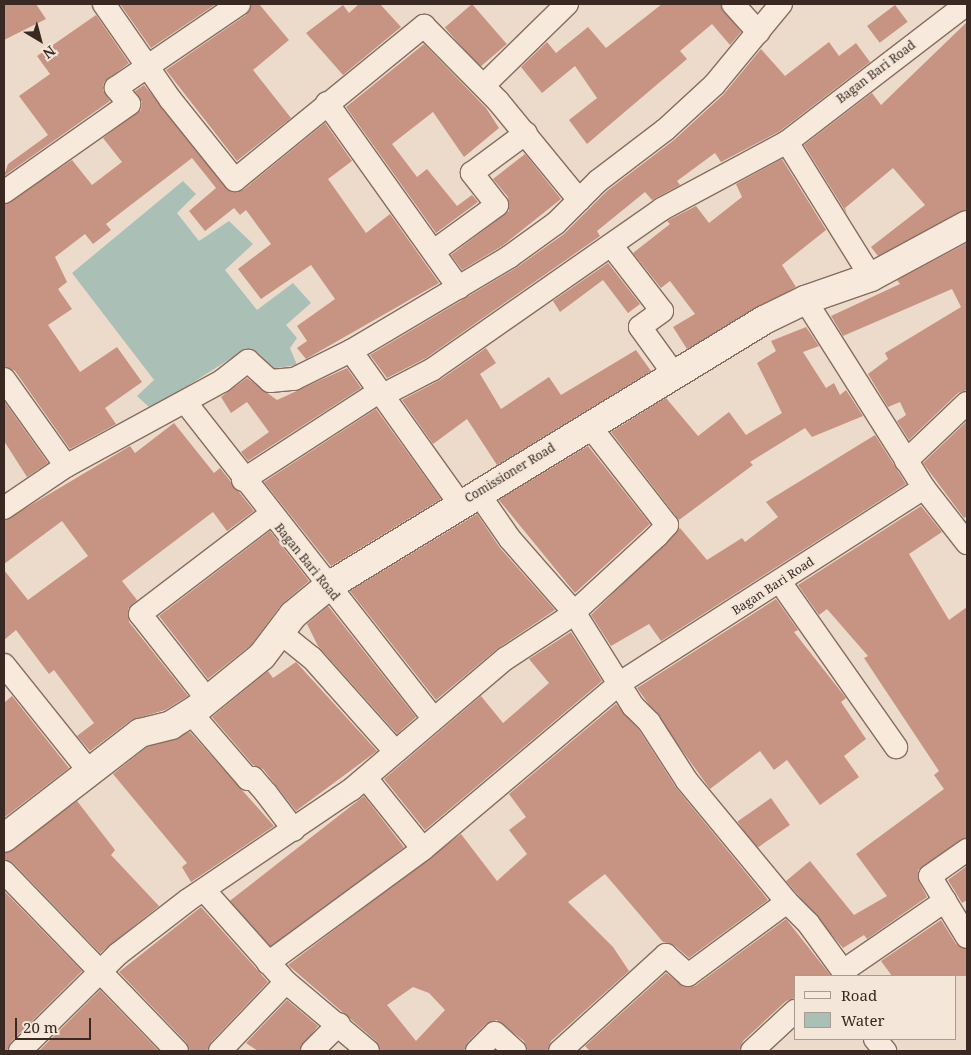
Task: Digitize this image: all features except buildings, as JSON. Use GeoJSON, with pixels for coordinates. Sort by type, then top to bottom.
{"type":"FeatureCollection","features":[{"type":"Feature","properties":{"kind":"street"},"geometry":{"type":"LineString","coordinates":[[104,4],[148,68],[235,180],[327,103],[424,26],[484,86],[526,133],[579,200]]}},
{"type":"Feature","properties":{"kind":"street"},"geometry":{"type":"LineString","coordinates":[[4,192],[129,104],[116,88],[148,68],[239,4]]}},
{"type":"Feature","properties":{"kind":"street"},"geometry":{"type":"LineString","coordinates":[[484,86],[567,4]]}},
{"type":"Feature","properties":{"kind":"street"},"geometry":{"type":"LineString","coordinates":[[732,4],[758,32]]}},
{"type":"Feature","properties":{"kind":"street"},"geometry":{"type":"LineString","coordinates":[[4,508],[66,466],[186,403],[248,361],[270,381],[294,379],[351,352],[517,252],[714,84],[781,4]]}},
{"type":"Feature","properties":{"kind":"street","name":"Bagan Bari Road"},"geometry":{"type":"LineString","coordinates":[[243,480],[382,393],[433,369],[662,209],[786,142],[967,4]]}},
{"type":"Feature","properties":{"kind":"street"},"geometry":{"type":"LineString","coordinates":[[327,103],[459,288]]}},
{"type":"Feature","properties":{"kind":"street"},"geometry":{"type":"LineString","coordinates":[[434,252],[497,205],[472,173],[526,133]]}},
{"type":"Feature","properties":{"kind":"street"},"geometry":{"type":"LineString","coordinates":[[786,142],[871,278]]}},
{"type":"Feature","properties":{"kind":"street","name":"Comissioner Road"},"geometry":{"type":"LineString","coordinates":[[4,838],[88,770],[140,733],[167,727],[199,706],[246,670],[282,634],[293,615],[327,587],[469,498],[764,320],[805,300],[871,278],[967,225]]}},
{"type":"Feature","properties":{"kind":"street"},"geometry":{"type":"LineString","coordinates":[[611,245],[662,311],[640,327],[674,374]]}},
{"type":"Feature","properties":{"kind":"street"},"geometry":{"type":"LineString","coordinates":[[805,300],[906,462],[967,543]]}},
{"type":"Feature","properties":{"kind":"street"},"geometry":{"type":"LineString","coordinates":[[351,352],[382,393],[469,498],[510,539],[574,612],[687,781],[786,902],[808,923],[840,974],[945,901]]}},
{"type":"Feature","properties":{"kind":"street"},"geometry":{"type":"LineString","coordinates":[[4,379],[66,466]]}},
{"type":"Feature","properties":{"kind":"street","name":"Bagan Bari Road"},"geometry":{"type":"LineString","coordinates":[[186,403],[270,515],[433,718]]}},
{"type":"Feature","properties":{"kind":"street"},"geometry":{"type":"LineString","coordinates":[[906,462],[967,403]]}},
{"type":"Feature","properties":{"kind":"street"},"geometry":{"type":"LineString","coordinates":[[20,1051],[100,972],[204,890],[294,830],[366,778],[433,718],[505,659],[574,612],[667,525],[589,425]]}},
{"type":"Feature","properties":{"kind":"street","name":"Bagan Bari Road"},"geometry":{"type":"LineString","coordinates":[[268,964],[465,818],[620,683],[924,488]]}},
{"type":"Feature","properties":{"kind":"street"},"geometry":{"type":"LineString","coordinates":[[270,515],[140,614],[248,779],[252,778],[266,793],[294,830]]}},
{"type":"Feature","properties":{"kind":"street"},"geometry":{"type":"LineString","coordinates":[[780,582],[896,748]]}},
{"type":"Feature","properties":{"kind":"street"},"geometry":{"type":"LineString","coordinates":[[282,634],[312,658],[395,751]]}},
{"type":"Feature","properties":{"kind":"street"},"geometry":{"type":"LineString","coordinates":[[4,665],[88,770]]}},
{"type":"Feature","properties":{"kind":"street"},"geometry":{"type":"LineString","coordinates":[[366,778],[423,849]]}},
{"type":"Feature","properties":{"kind":"street"},"geometry":{"type":"LineString","coordinates":[[967,850],[930,876],[967,937]]}},
{"type":"Feature","properties":{"kind":"street"},"geometry":{"type":"LineString","coordinates":[[4,872],[177,1051]]}},
{"type":"Feature","properties":{"kind":"street"},"geometry":{"type":"LineString","coordinates":[[204,890],[286,982],[339,1024],[368,1051]]}},
{"type":"Feature","properties":{"kind":"street"},"geometry":{"type":"LineString","coordinates":[[560,1051],[666,955],[688,975],[786,902]]}},
{"type":"Feature","properties":{"kind":"street"},"geometry":{"type":"LineString","coordinates":[[220,1051],[286,982]]}},
{"type":"Feature","properties":{"kind":"street"},"geometry":{"type":"LineString","coordinates":[[752,1051],[794,1011]]}},
{"type":"Feature","properties":{"kind":"street"},"geometry":{"type":"LineString","coordinates":[[312,1051],[339,1024]]}},
{"type":"Feature","properties":{"kind":"street"},"geometry":{"type":"LineString","coordinates":[[477,1051],[496,1033],[515,1051]]}},
{"type":"Feature","properties":{"kind":"street"},"geometry":{"type":"LineString","coordinates":[[877,1040],[885,1051]]}},
{"type":"Feature","properties":{"kind":"water"},"geometry":{"type":"Polygon","coordinates":[[[183,181],[196,194],[177,213],[199,241],[229,221],[253,244],[225,270],[257,310],[293,283],[311,303],[286,325],[297,338],[290,348],[297,365],[270,369],[244,350],[151,409],[137,396],[154,380],[72,273],[183,181]]]}}]}
